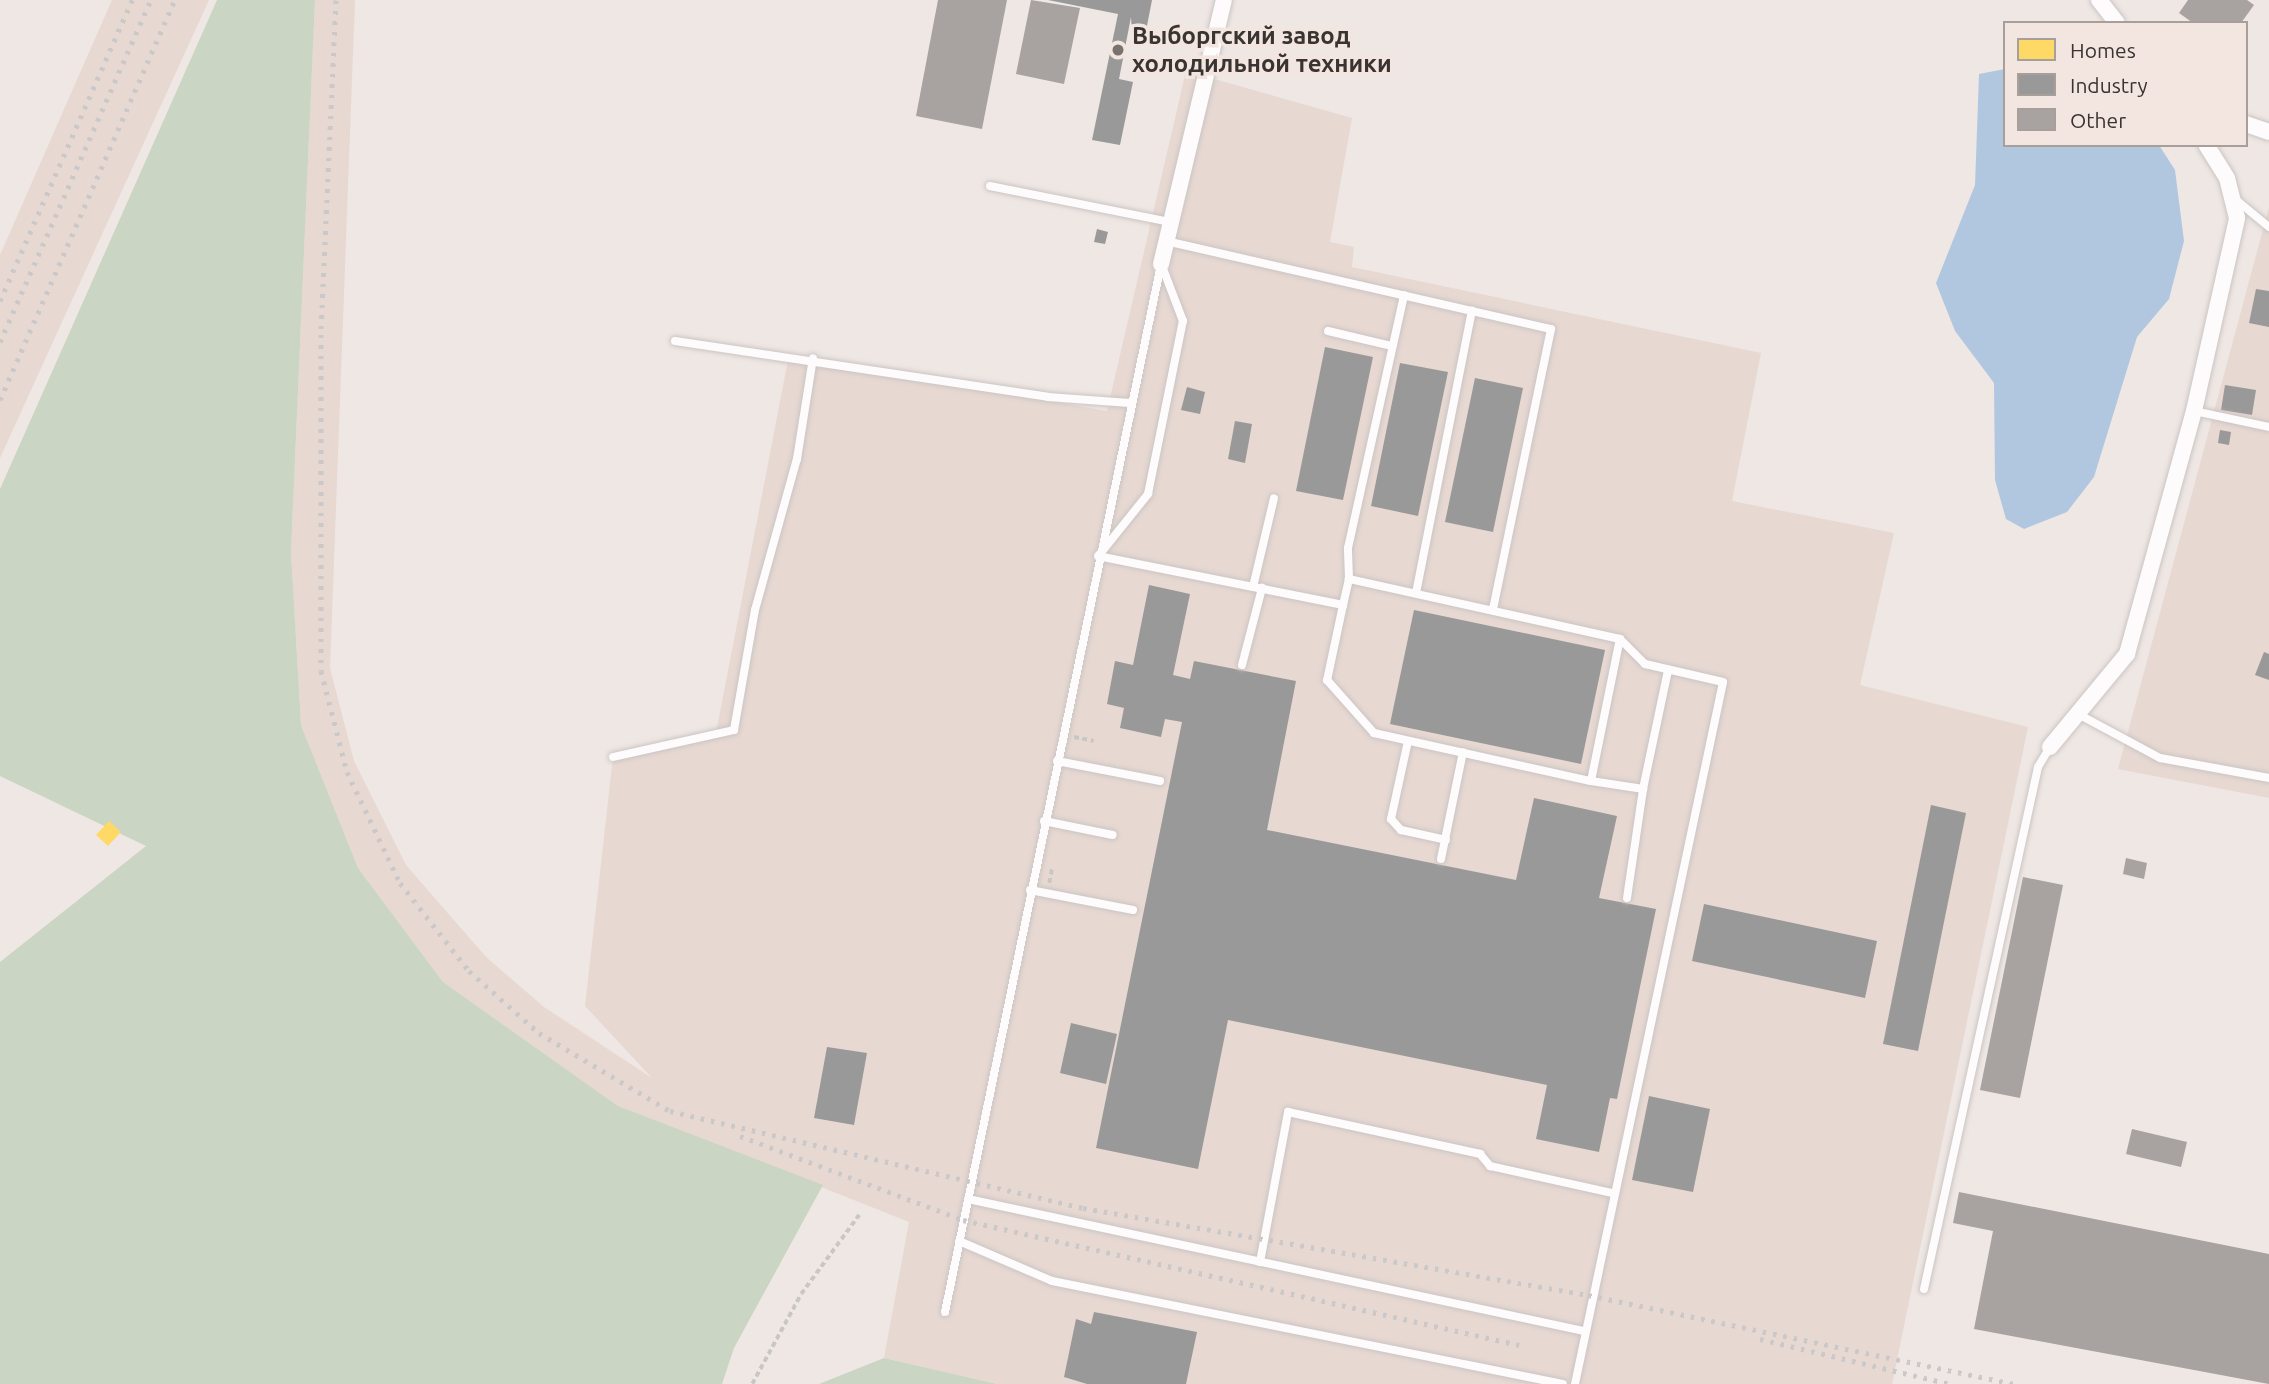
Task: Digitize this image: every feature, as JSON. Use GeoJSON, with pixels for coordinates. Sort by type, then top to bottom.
{"type":"FeatureCollection","features":[{"type":"Feature","properties":{"kind":"street"},"geometry":{"type":"LineString","coordinates":[[1161,264],[1224,0]]}},
{"type":"Feature","properties":{"kind":"street"},"geometry":{"type":"LineString","coordinates":[[2099,0],[2115,21]]}},
{"type":"Feature","properties":{"kind":"street"},"geometry":{"type":"LineString","coordinates":[[2248,125],[2269,132]]}},
{"type":"Feature","properties":{"kind":"street"},"geometry":{"type":"LineString","coordinates":[[2050,747],[2127,654],[2194,411],[2237,218],[2235,199],[2207,147]]}},
{"type":"Feature","properties":{"kind":"lane"},"geometry":{"type":"LineString","coordinates":[[989,186],[1170,222]]}},
{"type":"Feature","properties":{"kind":"lane"},"geometry":{"type":"LineString","coordinates":[[2235,199],[2269,228]]}},
{"type":"Feature","properties":{"kind":"lane"},"geometry":{"type":"LineString","coordinates":[[1166,241],[1551,330],[1493,610]]}},
{"type":"Feature","properties":{"kind":"lane"},"geometry":{"type":"LineString","coordinates":[[945,1312],[1098,556],[1161,264]]}},
{"type":"Feature","properties":{"kind":"lane"},"geometry":{"type":"LineString","coordinates":[[1098,556],[1149,494],[1183,321],[1161,264]]}},
{"type":"Feature","properties":{"kind":"lane"},"geometry":{"type":"LineString","coordinates":[[1404,295],[1348,548],[1349,579],[1327,680],[1374,733],[1591,781],[1643,789]]}},
{"type":"Feature","properties":{"kind":"lane"},"geometry":{"type":"LineString","coordinates":[[1416,593],[1472,311]]}},
{"type":"Feature","properties":{"kind":"lane"},"geometry":{"type":"LineString","coordinates":[[1328,331],[1392,346]]}},
{"type":"Feature","properties":{"kind":"lane"},"geometry":{"type":"LineString","coordinates":[[675,341],[813,358],[1048,397],[1130,403]]}},
{"type":"Feature","properties":{"kind":"lane"},"geometry":{"type":"LineString","coordinates":[[613,757],[734,730],[755,610],[797,459],[813,358]]}},
{"type":"Feature","properties":{"kind":"lane"},"geometry":{"type":"LineString","coordinates":[[2194,411],[2269,427]]}},
{"type":"Feature","properties":{"kind":"lane"},"geometry":{"type":"LineString","coordinates":[[1242,665],[1274,498]]}},
{"type":"Feature","properties":{"kind":"lane"},"geometry":{"type":"LineString","coordinates":[[1098,556],[1343,605]]}},
{"type":"Feature","properties":{"kind":"lane"},"geometry":{"type":"LineString","coordinates":[[1349,579],[1620,639],[1645,664],[1723,682],[1583,1331],[1575,1384]]}},
{"type":"Feature","properties":{"kind":"lane"},"geometry":{"type":"LineString","coordinates":[[1591,781],[1620,639]]}},
{"type":"Feature","properties":{"kind":"lane"},"geometry":{"type":"LineString","coordinates":[[1627,898],[1643,789],[1668,670]]}},
{"type":"Feature","properties":{"kind":"lane"},"geometry":{"type":"LineString","coordinates":[[2078,715],[2160,758],[2269,778]]}},
{"type":"Feature","properties":{"kind":"lane"},"geometry":{"type":"LineString","coordinates":[[1408,741],[1391,819],[1401,830],[1446,840]]}},
{"type":"Feature","properties":{"kind":"lane"},"geometry":{"type":"LineString","coordinates":[[1924,1289],[2038,766],[2050,747]]}},
{"type":"Feature","properties":{"kind":"lane"},"geometry":{"type":"LineString","coordinates":[[1441,859],[1464,752]]}},
{"type":"Feature","properties":{"kind":"lane"},"geometry":{"type":"LineString","coordinates":[[1057,761],[1160,781]]}},
{"type":"Feature","properties":{"kind":"lane"},"geometry":{"type":"LineString","coordinates":[[1044,821],[1113,835]]}},
{"type":"Feature","properties":{"kind":"lane"},"geometry":{"type":"LineString","coordinates":[[1031,890],[1133,910]]}},
{"type":"Feature","properties":{"kind":"lane"},"geometry":{"type":"LineString","coordinates":[[1260,1262],[1288,1112],[1480,1154],[1490,1166],[1612,1194]]}},
{"type":"Feature","properties":{"kind":"lane"},"geometry":{"type":"LineString","coordinates":[[968,1199],[1583,1331]]}},
{"type":"Feature","properties":{"kind":"lane"},"geometry":{"type":"LineString","coordinates":[[959,1241],[1052,1282],[1563,1384]]}},
{"type":"Feature","properties":{"kind":"path"},"geometry":{"type":"LineString","coordinates":[[752,1384],[801,1294],[859,1215]]}},
{"type":"Feature","properties":{"kind":"shaded area"},"geometry":{"type":"Polygon","coordinates":[[[112,0],[209,0],[0,458],[0,255],[112,0]]]}},
{"type":"Feature","properties":{"kind":"shaded area"},"geometry":{"type":"Polygon","coordinates":[[[315,0],[355,0],[330,668],[354,761],[406,865],[486,957],[544,1007],[652,1078],[585,1006],[613,757],[716,733],[789,355],[1107,411],[1186,71],[1352,118],[1330,242],[1354,247],[1352,267],[1761,353],[1732,501],[1894,533],[1860,685],[2028,727],[1892,1384],[997,1384],[884,1358],[909,1222],[618,1106],[443,982],[358,868],[301,725],[291,552],[315,0]]]}},
{"type":"Feature","properties":{"kind":"shaded area"},"geometry":{"type":"Polygon","coordinates":[[[2269,207],[2269,798],[2118,769],[2269,207]]]}},
{"type":"Feature","properties":{"kind":"green space"},"geometry":{"type":"Polygon","coordinates":[[[217,0],[315,0],[291,552],[301,725],[358,868],[443,982],[618,1106],[823,1185],[734,1348],[722,1384],[0,1384],[0,962],[146,846],[0,776],[0,489],[217,0]]]}},
{"type":"Feature","properties":{"kind":"green space"},"geometry":{"type":"Polygon","coordinates":[[[884,1358],[997,1384],[819,1384],[884,1358]]]}},
{"type":"Feature","properties":{"kind":"water"},"geometry":{"type":"Polygon","coordinates":[[[2003,69],[2003,147],[2160,147],[2175,170],[2184,241],[2169,299],[2137,337],[2094,477],[2067,512],[2024,529],[2006,519],[1995,480],[1994,383],[1955,331],[1936,283],[1975,185],[1979,74],[2003,69]]]}},
{"type":"Feature","properties":{"kind":"building: Homes"},"geometry":{"type":"Polygon","coordinates":[[[109,821],[121,832],[108,846],[96,835],[109,821]]]}},
{"type":"Feature","properties":{"kind":"building: Industry","name":"Выборгский завод холодильной техники"},"geometry":{"type":"Polygon","coordinates":[[[1048,0],[1152,0],[1145,36],[1132,34],[1131,17],[1119,79],[1133,82],[1120,145],[1092,140],[1118,14],[1048,0]]]}},
{"type":"Feature","properties":{"kind":"building: Industry"},"geometry":{"type":"Polygon","coordinates":[[[1097,229],[1108,232],[1105,244],[1094,242],[1097,229]]]}},
{"type":"Feature","properties":{"kind":"building: Industry"},"geometry":{"type":"Polygon","coordinates":[[[2256,289],[2269,291],[2269,327],[2249,323],[2256,289]]]}},
{"type":"Feature","properties":{"kind":"building: Industry"},"geometry":{"type":"Polygon","coordinates":[[[1325,347],[1373,357],[1343,500],[1296,491],[1325,347]]]}},
{"type":"Feature","properties":{"kind":"building: Industry"},"geometry":{"type":"Polygon","coordinates":[[[1400,363],[1448,372],[1418,516],[1371,506],[1400,363]]]}},
{"type":"Feature","properties":{"kind":"building: Industry"},"geometry":{"type":"Polygon","coordinates":[[[1475,378],[1523,388],[1493,532],[1445,522],[1475,378]]]}},
{"type":"Feature","properties":{"kind":"building: Industry"},"geometry":{"type":"Polygon","coordinates":[[[2225,385],[2256,390],[2252,415],[2221,410],[2225,385]]]}},
{"type":"Feature","properties":{"kind":"building: Industry"},"geometry":{"type":"Polygon","coordinates":[[[1187,387],[1205,392],[1200,414],[1181,410],[1187,387]]]}},
{"type":"Feature","properties":{"kind":"building: Industry"},"geometry":{"type":"Polygon","coordinates":[[[1235,421],[1252,424],[1245,463],[1228,459],[1235,421]]]}},
{"type":"Feature","properties":{"kind":"building: Industry"},"geometry":{"type":"Polygon","coordinates":[[[2220,430],[2231,432],[2229,445],[2218,443],[2220,430]]]}},
{"type":"Feature","properties":{"kind":"building: Industry"},"geometry":{"type":"Polygon","coordinates":[[[1149,585],[1190,594],[1173,675],[1190,679],[1194,661],[1296,681],[1267,830],[1516,880],[1534,798],[1617,816],[1599,898],[1656,909],[1617,1099],[1610,1098],[1599,1152],[1536,1139],[1547,1085],[1228,1020],[1198,1169],[1096,1148],[1182,722],[1165,719],[1161,737],[1120,728],[1124,708],[1107,704],[1115,661],[1133,665],[1149,585]]]}},
{"type":"Feature","properties":{"kind":"building: Industry"},"geometry":{"type":"Polygon","coordinates":[[[1414,610],[1605,650],[1581,764],[1390,724],[1414,610]]]}},
{"type":"Feature","properties":{"kind":"building: Industry"},"geometry":{"type":"Polygon","coordinates":[[[2264,652],[2269,654],[2269,680],[2255,675],[2264,652]]]}},
{"type":"Feature","properties":{"kind":"building: Industry"},"geometry":{"type":"Polygon","coordinates":[[[1931,805],[1966,813],[1918,1051],[1883,1044],[1931,805]]]}},
{"type":"Feature","properties":{"kind":"building: Industry"},"geometry":{"type":"Polygon","coordinates":[[[1704,904],[1877,941],[1865,998],[1692,961],[1704,904]]]}},
{"type":"Feature","properties":{"kind":"building: Industry"},"geometry":{"type":"Polygon","coordinates":[[[1071,1023],[1117,1034],[1106,1084],[1060,1073],[1071,1023]]]}},
{"type":"Feature","properties":{"kind":"building: Industry"},"geometry":{"type":"Polygon","coordinates":[[[827,1047],[867,1053],[854,1125],[814,1118],[827,1047]]]}},
{"type":"Feature","properties":{"kind":"building: Industry"},"geometry":{"type":"Polygon","coordinates":[[[1649,1096],[1710,1109],[1693,1192],[1632,1180],[1649,1096]]]}},
{"type":"Feature","properties":{"kind":"building: Industry"},"geometry":{"type":"Polygon","coordinates":[[[1094,1312],[1197,1332],[1186,1384],[1087,1384],[1064,1377],[1076,1319],[1091,1324],[1094,1312]]]}},
{"type":"Feature","properties":{"kind":"building: Other"},"geometry":{"type":"Polygon","coordinates":[[[938,0],[1007,0],[982,129],[916,116],[938,0]]]}},
{"type":"Feature","properties":{"kind":"building: Other"},"geometry":{"type":"Polygon","coordinates":[[[1031,0],[1080,8],[1064,84],[1016,74],[1031,0]]]}},
{"type":"Feature","properties":{"kind":"building: Other"},"geometry":{"type":"Polygon","coordinates":[[[2188,0],[2247,0],[2254,5],[2242,21],[2190,21],[2179,13],[2188,0]]]}},
{"type":"Feature","properties":{"kind":"building: Other"},"geometry":{"type":"Polygon","coordinates":[[[2126,858],[2147,863],[2144,879],[2123,874],[2126,858]]]}},
{"type":"Feature","properties":{"kind":"building: Other"},"geometry":{"type":"Polygon","coordinates":[[[2023,877],[2063,885],[2020,1098],[1980,1090],[2023,877]]]}},
{"type":"Feature","properties":{"kind":"building: Other"},"geometry":{"type":"Polygon","coordinates":[[[2132,1129],[2187,1142],[2181,1167],[2126,1154],[2132,1129]]]}},
{"type":"Feature","properties":{"kind":"building: Other"},"geometry":{"type":"Polygon","coordinates":[[[1959,1192],[2269,1254],[2269,1384],[1974,1329],[1993,1231],[1953,1223],[1959,1192]]]}},
{"type":"Feature","properties":{"kind":"railway"},"geometry":{"type":"LineString","coordinates":[[0,301],[132,0]]}},
{"type":"Feature","properties":{"kind":"railway"},"geometry":{"type":"LineString","coordinates":[[0,342],[151,0]]}},
{"type":"Feature","properties":{"kind":"railway"},"geometry":{"type":"LineString","coordinates":[[0,400],[175,0]]}},
{"type":"Feature","properties":{"kind":"railway"},"geometry":{"type":"LineString","coordinates":[[336,0],[321,334],[321,671],[347,772],[400,883],[469,971],[539,1033],[670,1111],[1083,1208],[1588,1295],[2015,1384]]}},
{"type":"Feature","properties":{"kind":"railway"},"geometry":{"type":"LineString","coordinates":[[740,1136],[963,1220],[1519,1345]]}},
{"type":"Feature","properties":{"kind":"railway"},"geometry":{"type":"LineString","coordinates":[[1760,1339],[1951,1384]]}},
{"type":"Feature","properties":{"kind":"place","name":"Выборгский завод холодильной техники"},"geometry":{"type":"Point","coordinates":[1118,50]}}]}
